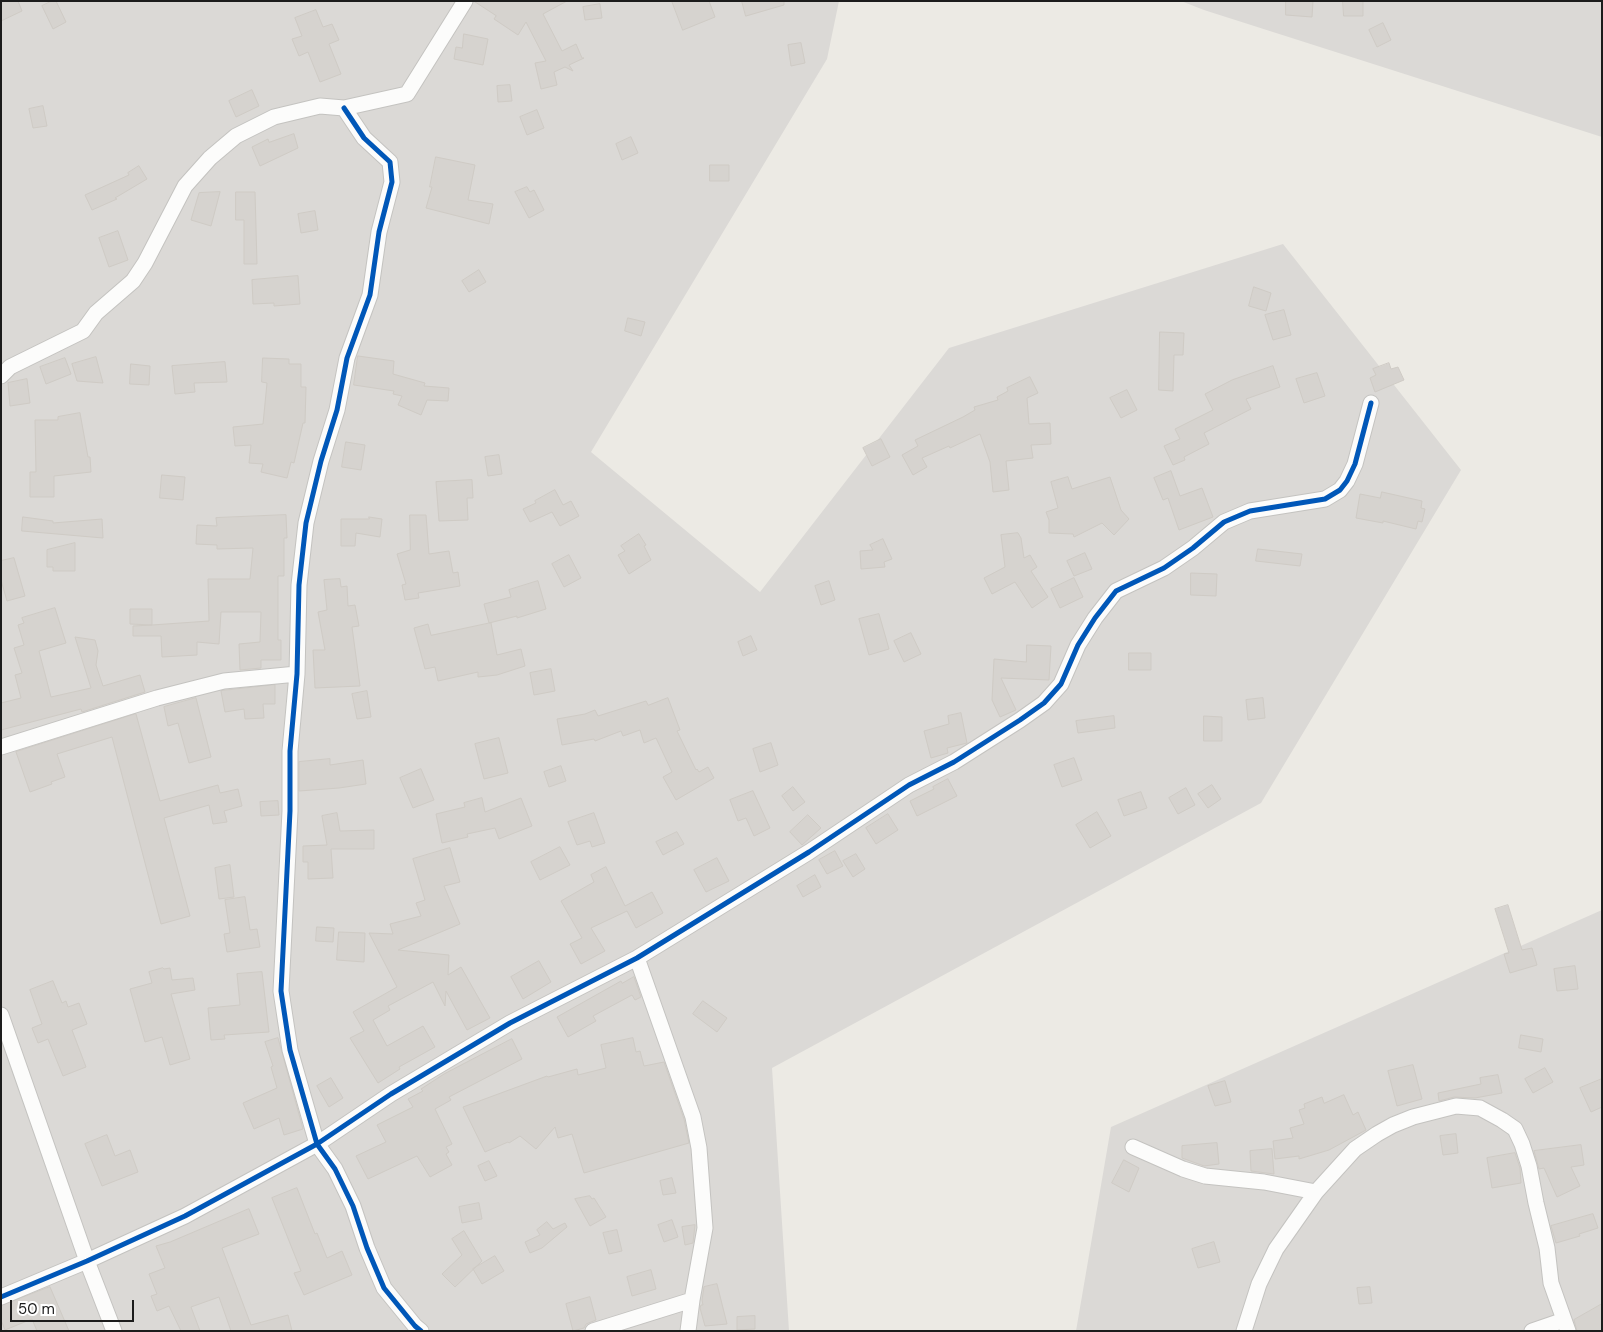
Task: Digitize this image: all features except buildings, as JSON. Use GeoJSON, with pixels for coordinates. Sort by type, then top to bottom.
{"type":"FeatureCollection","features":[{"type":"Feature","properties":{"kind":"street"},"geometry":{"type":"LineString","coordinates":[[1,376],[10,367],[84,331],[96,312],[133,282],[186,186],[210,158],[236,136],[274,117],[320,106],[344,108],[406,94],[464,1]]}},
{"type":"Feature","properties":{"kind":"street"},"geometry":{"type":"LineString","coordinates":[[344,108],[364,138],[390,162],[392,182],[379,232],[370,295],[347,358],[337,410],[321,461],[306,524],[299,585],[297,674],[290,751],[290,811],[281,991],[290,1050],[317,1144],[335,1169],[353,1206],[367,1248],[384,1288],[417,1329]]}},
{"type":"Feature","properties":{"kind":"street"},"geometry":{"type":"LineString","coordinates":[[1,1297],[87,1261],[185,1216],[317,1144],[391,1094],[510,1023],[638,958],[809,852],[909,785],[954,762],[1044,703],[1061,684],[1078,645],[1116,590],[1164,568],[1193,548],[1224,522],[1250,510],[1325,499],[1340,490],[1347,481],[1355,464],[1371,403]]}},
{"type":"Feature","properties":{"kind":"street"},"geometry":{"type":"LineString","coordinates":[[1,747],[157,698],[214,684],[297,674]]}},
{"type":"Feature","properties":{"kind":"street"},"geometry":{"type":"LineString","coordinates":[[638,958],[694,1117],[699,1148],[705,1228],[688,1331]]}},
{"type":"Feature","properties":{"kind":"street"},"geometry":{"type":"LineString","coordinates":[[1,1015],[87,1261],[114,1331]]}},
{"type":"Feature","properties":{"kind":"street"},"geometry":{"type":"LineString","coordinates":[[1244,1331],[1259,1284],[1276,1249],[1316,1192],[1356,1149],[1393,1124],[1456,1106],[1480,1108],[1515,1129],[1522,1144],[1529,1166],[1547,1248],[1551,1283],[1566,1325],[1532,1331]]}},
{"type":"Feature","properties":{"kind":"street"},"geometry":{"type":"LineString","coordinates":[[1132,1147],[1205,1176],[1264,1182],[1316,1192]]}},
{"type":"Feature","properties":{"kind":"street"},"geometry":{"type":"LineString","coordinates":[[593,1331],[692,1300]]}},
{"type":"Feature","properties":{"kind":"shaded area"},"geometry":{"type":"Polygon","coordinates":[[[1,1],[839,1],[827,59],[591,452],[760,592],[949,348],[1283,244],[1461,470],[1261,803],[772,1068],[789,1331],[1,1331],[1,1]]]}},
{"type":"Feature","properties":{"kind":"shaded area"},"geometry":{"type":"Polygon","coordinates":[[[1181,1],[1602,1],[1602,137],[1204,10],[1181,1]]]}},
{"type":"Feature","properties":{"kind":"shaded area"},"geometry":{"type":"Polygon","coordinates":[[[1602,910],[1602,1331],[1076,1331],[1111,1127],[1602,910]]]}},
{"type":"Feature","properties":{"kind":"cycle path"},"geometry":{"type":"LineString","coordinates":[[344,108],[364,138],[390,162],[392,182],[379,232],[370,295],[347,358],[337,410],[321,461],[306,523],[299,585],[297,674],[290,751],[290,811],[281,991],[290,1050],[317,1144],[335,1169],[353,1206],[367,1248],[384,1288],[421,1331]]}},
{"type":"Feature","properties":{"kind":"cycle path"},"geometry":{"type":"LineString","coordinates":[[1,1297],[87,1261],[185,1216],[317,1144],[391,1094],[510,1023],[637,958],[809,852],[909,785],[954,762],[1020,720],[1044,703],[1061,684],[1078,645],[1095,618],[1116,591],[1164,568],[1193,548],[1224,522],[1250,511],[1325,499],[1340,490],[1347,481],[1355,464],[1371,403]]}}]}
